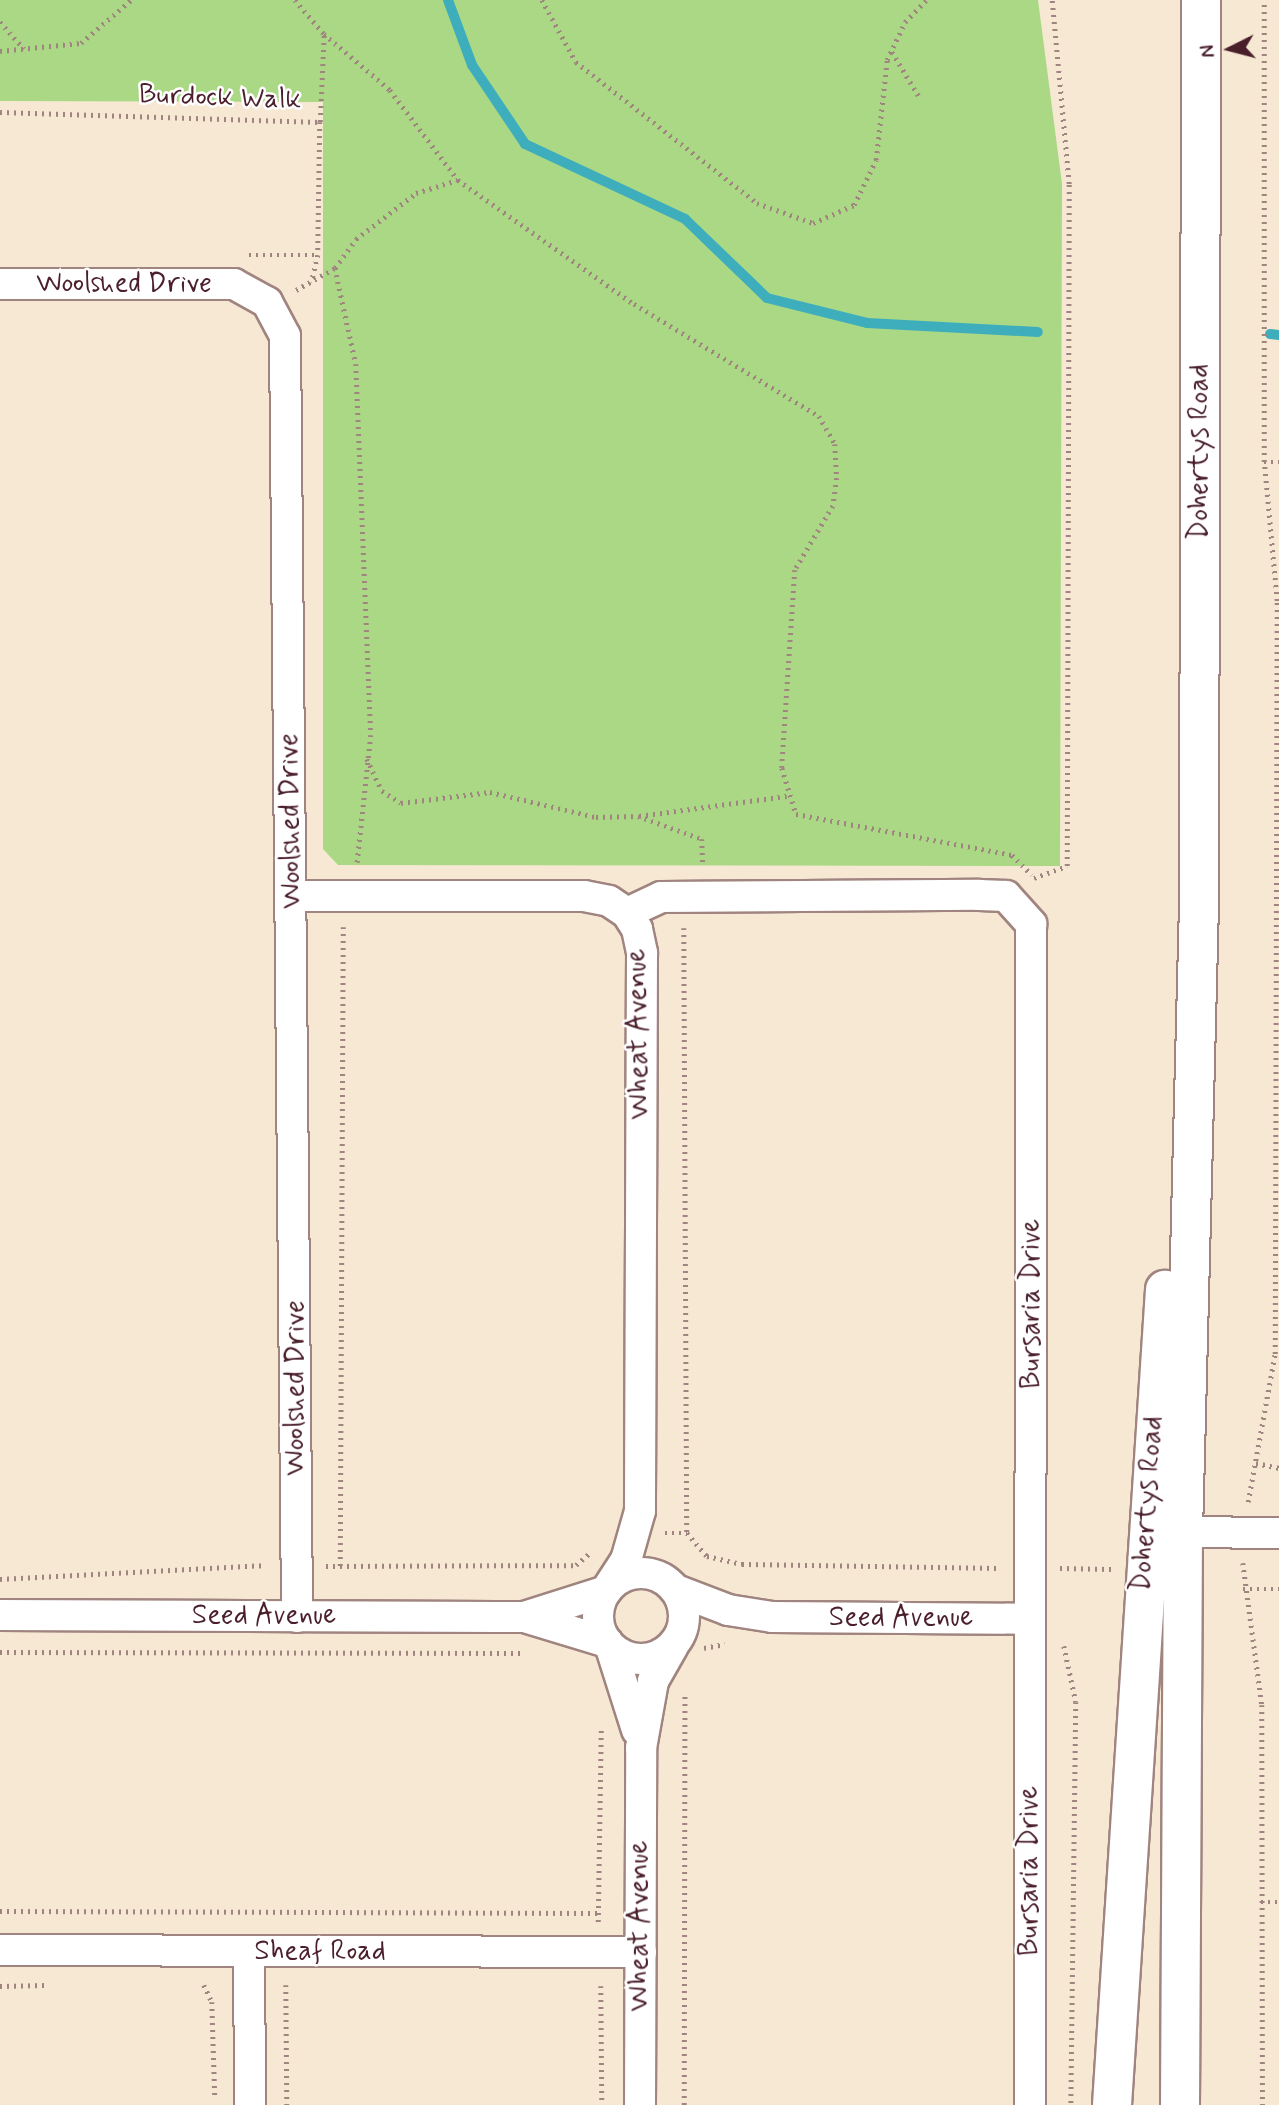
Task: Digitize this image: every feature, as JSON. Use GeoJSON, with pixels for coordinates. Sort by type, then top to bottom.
{"type":"FeatureCollection","features":[{"type":"Feature","properties":{"kind":"main road","name":"Dohertys Road"},"geometry":{"type":"LineString","coordinates":[[1180,2105],[1183,1532],[1199,903],[1201,0]]}},
{"type":"Feature","properties":{"kind":"main road","name":"Dohertys Road"},"geometry":{"type":"LineString","coordinates":[[1112,2105],[1146,1534],[1199,903]]}},
{"type":"Feature","properties":{"kind":"main road"},"geometry":{"type":"LineString","coordinates":[[1146,1534],[1183,1532]]}},
{"type":"Feature","properties":{"kind":"street","name":"Woolshed Drive"},"geometry":{"type":"LineString","coordinates":[[0,284],[234,284],[251,290],[277,315],[285,336],[293,896],[297,1616]]}},
{"type":"Feature","properties":{"kind":"street"},"geometry":{"type":"LineString","coordinates":[[627,913],[661,897],[701,896],[979,895],[1006,896],[1022,907]]}},
{"type":"Feature","properties":{"kind":"street","name":"Wheat Avenue"},"geometry":{"type":"LineString","coordinates":[[293,896],[584,896],[627,913],[642,953],[642,1534],[608,1589]]}},
{"type":"Feature","properties":{"kind":"street","name":"Bursaria Drive"},"geometry":{"type":"LineString","coordinates":[[1022,907],[1034,950],[1030,2105]]}},
{"type":"Feature","properties":{"kind":"street"},"geometry":{"type":"LineString","coordinates":[[1183,1532],[1279,1533]]}},
{"type":"Feature","properties":{"kind":"street"},"geometry":{"type":"LineString","coordinates":[[642,1534],[673,1587],[684,1608],[683,1647],[636,1660],[609,1645],[598,1611],[608,1589],[647,1573],[673,1587]]}},
{"type":"Feature","properties":{"kind":"street","name":"Seed Avenue"},"geometry":{"type":"LineString","coordinates":[[673,1587],[728,1610],[772,1617],[1030,1619]]}},
{"type":"Feature","properties":{"kind":"street","name":"Seed Avenue"},"geometry":{"type":"LineString","coordinates":[[524,1617],[608,1589]]}},
{"type":"Feature","properties":{"kind":"street","name":"Seed Avenue"},"geometry":{"type":"LineString","coordinates":[[1,1616],[524,1617],[609,1645]]}},
{"type":"Feature","properties":{"kind":"street","name":"Seed Avenue"},"geometry":{"type":"LineString","coordinates":[[683,1647],[772,1617]]}},
{"type":"Feature","properties":{"kind":"street","name":"Wheat Avenue"},"geometry":{"type":"LineString","coordinates":[[609,1645],[641,1748]]}},
{"type":"Feature","properties":{"kind":"street","name":"Wheat Avenue"},"geometry":{"type":"LineString","coordinates":[[640,2105],[641,1748],[653,1681],[683,1647]]}},
{"type":"Feature","properties":{"kind":"street","name":"Sheaf Road"},"geometry":{"type":"LineString","coordinates":[[0,1950],[640,1952]]}},
{"type":"Feature","properties":{"kind":"street"},"geometry":{"type":"LineString","coordinates":[[249,1952],[250,2105]]}},
{"type":"Feature","properties":{"kind":"path"},"geometry":{"type":"LineString","coordinates":[[0,51],[81,43],[131,0]]}},
{"type":"Feature","properties":{"kind":"path"},"geometry":{"type":"LineString","coordinates":[[295,0],[324,34],[390,90],[458,180],[634,304],[791,395],[819,416],[835,444],[833,506],[795,570],[782,768],[787,796],[796,814],[820,822],[1012,855],[1034,878]]}},
{"type":"Feature","properties":{"kind":"path"},"geometry":{"type":"LineString","coordinates":[[542,0],[576,62],[757,203],[813,223],[854,205],[876,160],[891,51],[905,22],[926,0]]}},
{"type":"Feature","properties":{"kind":"path"},"geometry":{"type":"LineString","coordinates":[[1022,907],[1034,878],[1067,866],[1069,184],[1052,0]]}},
{"type":"Feature","properties":{"kind":"path"},"geometry":{"type":"LineString","coordinates":[[1263,2105],[1262,1705],[1254,1612],[1243,1589],[1242,1533],[1275,1354],[1277,601],[1264,462],[1264,0]]}},
{"type":"Feature","properties":{"kind":"path"},"geometry":{"type":"LineString","coordinates":[[0,22],[24,49]]}},
{"type":"Feature","properties":{"kind":"path"},"geometry":{"type":"LineString","coordinates":[[320,122],[324,34]]}},
{"type":"Feature","properties":{"kind":"path"},"geometry":{"type":"LineString","coordinates":[[891,51],[920,98]]}},
{"type":"Feature","properties":{"kind":"path","name":"Burdock Walk"},"geometry":{"type":"LineString","coordinates":[[0,112],[320,122],[318,256],[311,283],[335,268]]}},
{"type":"Feature","properties":{"kind":"path"},"geometry":{"type":"LineString","coordinates":[[340,1566],[343,915],[356,915],[367,758],[356,364],[335,268],[356,239],[416,193],[458,180]]}},
{"type":"Feature","properties":{"kind":"path"},"geometry":{"type":"LineString","coordinates":[[1264,462],[1279,462]]}},
{"type":"Feature","properties":{"kind":"path"},"geometry":{"type":"LineString","coordinates":[[367,758],[382,791],[401,803],[490,792],[596,817],[638,816],[787,796]]}},
{"type":"Feature","properties":{"kind":"path"},"geometry":{"type":"LineString","coordinates":[[638,816],[702,839],[701,916],[684,917],[687,1533],[707,1556],[742,1564],[1113,1569],[1112,1581]]}},
{"type":"Feature","properties":{"kind":"path"},"geometry":{"type":"LineString","coordinates":[[1256,1463],[1279,1468]]}},
{"type":"Feature","properties":{"kind":"path"},"geometry":{"type":"LineString","coordinates":[[0,1579],[266,1565],[576,1564],[612,1535],[687,1533]]}},
{"type":"Feature","properties":{"kind":"path"},"geometry":{"type":"LineString","coordinates":[[266,1552],[266,1565]]}},
{"type":"Feature","properties":{"kind":"path"},"geometry":{"type":"LineString","coordinates":[[998,1554],[998,1568]]}},
{"type":"Feature","properties":{"kind":"path"},"geometry":{"type":"LineString","coordinates":[[1243,1589],[1279,1589]]}},
{"type":"Feature","properties":{"kind":"path"},"geometry":{"type":"LineString","coordinates":[[1030,1619],[1067,1648],[1076,1702],[1071,2105]]}},
{"type":"Feature","properties":{"kind":"path"},"geometry":{"type":"LineString","coordinates":[[683,1647],[730,1643]]}},
{"type":"Feature","properties":{"kind":"path"},"geometry":{"type":"LineString","coordinates":[[0,1652],[531,1653]]}},
{"type":"Feature","properties":{"kind":"path"},"geometry":{"type":"LineString","coordinates":[[684,2105],[685,1686]]}},
{"type":"Feature","properties":{"kind":"path"},"geometry":{"type":"LineString","coordinates":[[601,1714],[598,1913],[602,2105]]}},
{"type":"Feature","properties":{"kind":"path"},"geometry":{"type":"LineString","coordinates":[[1261,1902],[1279,1902]]}},
{"type":"Feature","properties":{"kind":"path"},"geometry":{"type":"LineString","coordinates":[[0,1912],[598,1913]]}},
{"type":"Feature","properties":{"kind":"path"},"geometry":{"type":"LineString","coordinates":[[0,1986],[55,1985]]}},
{"type":"Feature","properties":{"kind":"path"},"geometry":{"type":"LineString","coordinates":[[194,1985],[208,1985],[212,2002],[215,2105]]}},
{"type":"Feature","properties":{"kind":"path"},"geometry":{"type":"LineString","coordinates":[[250,1985],[299,1985]]}},
{"type":"Feature","properties":{"kind":"path"},"geometry":{"type":"LineString","coordinates":[[285,1985],[288,2105]]}},
{"type":"Feature","properties":{"kind":"path"},"geometry":{"type":"LineString","coordinates":[[587,1986],[601,1986]]}},
{"type":"Feature","properties":{"kind":"green space"},"geometry":{"type":"Polygon","coordinates":[[[0,0],[1038,0],[1062,184],[1060,866],[338,865],[323,849],[323,102],[0,101],[0,0]]]}},
{"type":"Feature","properties":{"kind":"waterway"},"geometry":{"type":"LineString","coordinates":[[448,0],[472,65],[525,144],[685,219],[767,298],[867,323],[1038,332]]}},
{"type":"Feature","properties":{"kind":"waterway"},"geometry":{"type":"LineString","coordinates":[[1270,334],[1279,335]]}}]}
